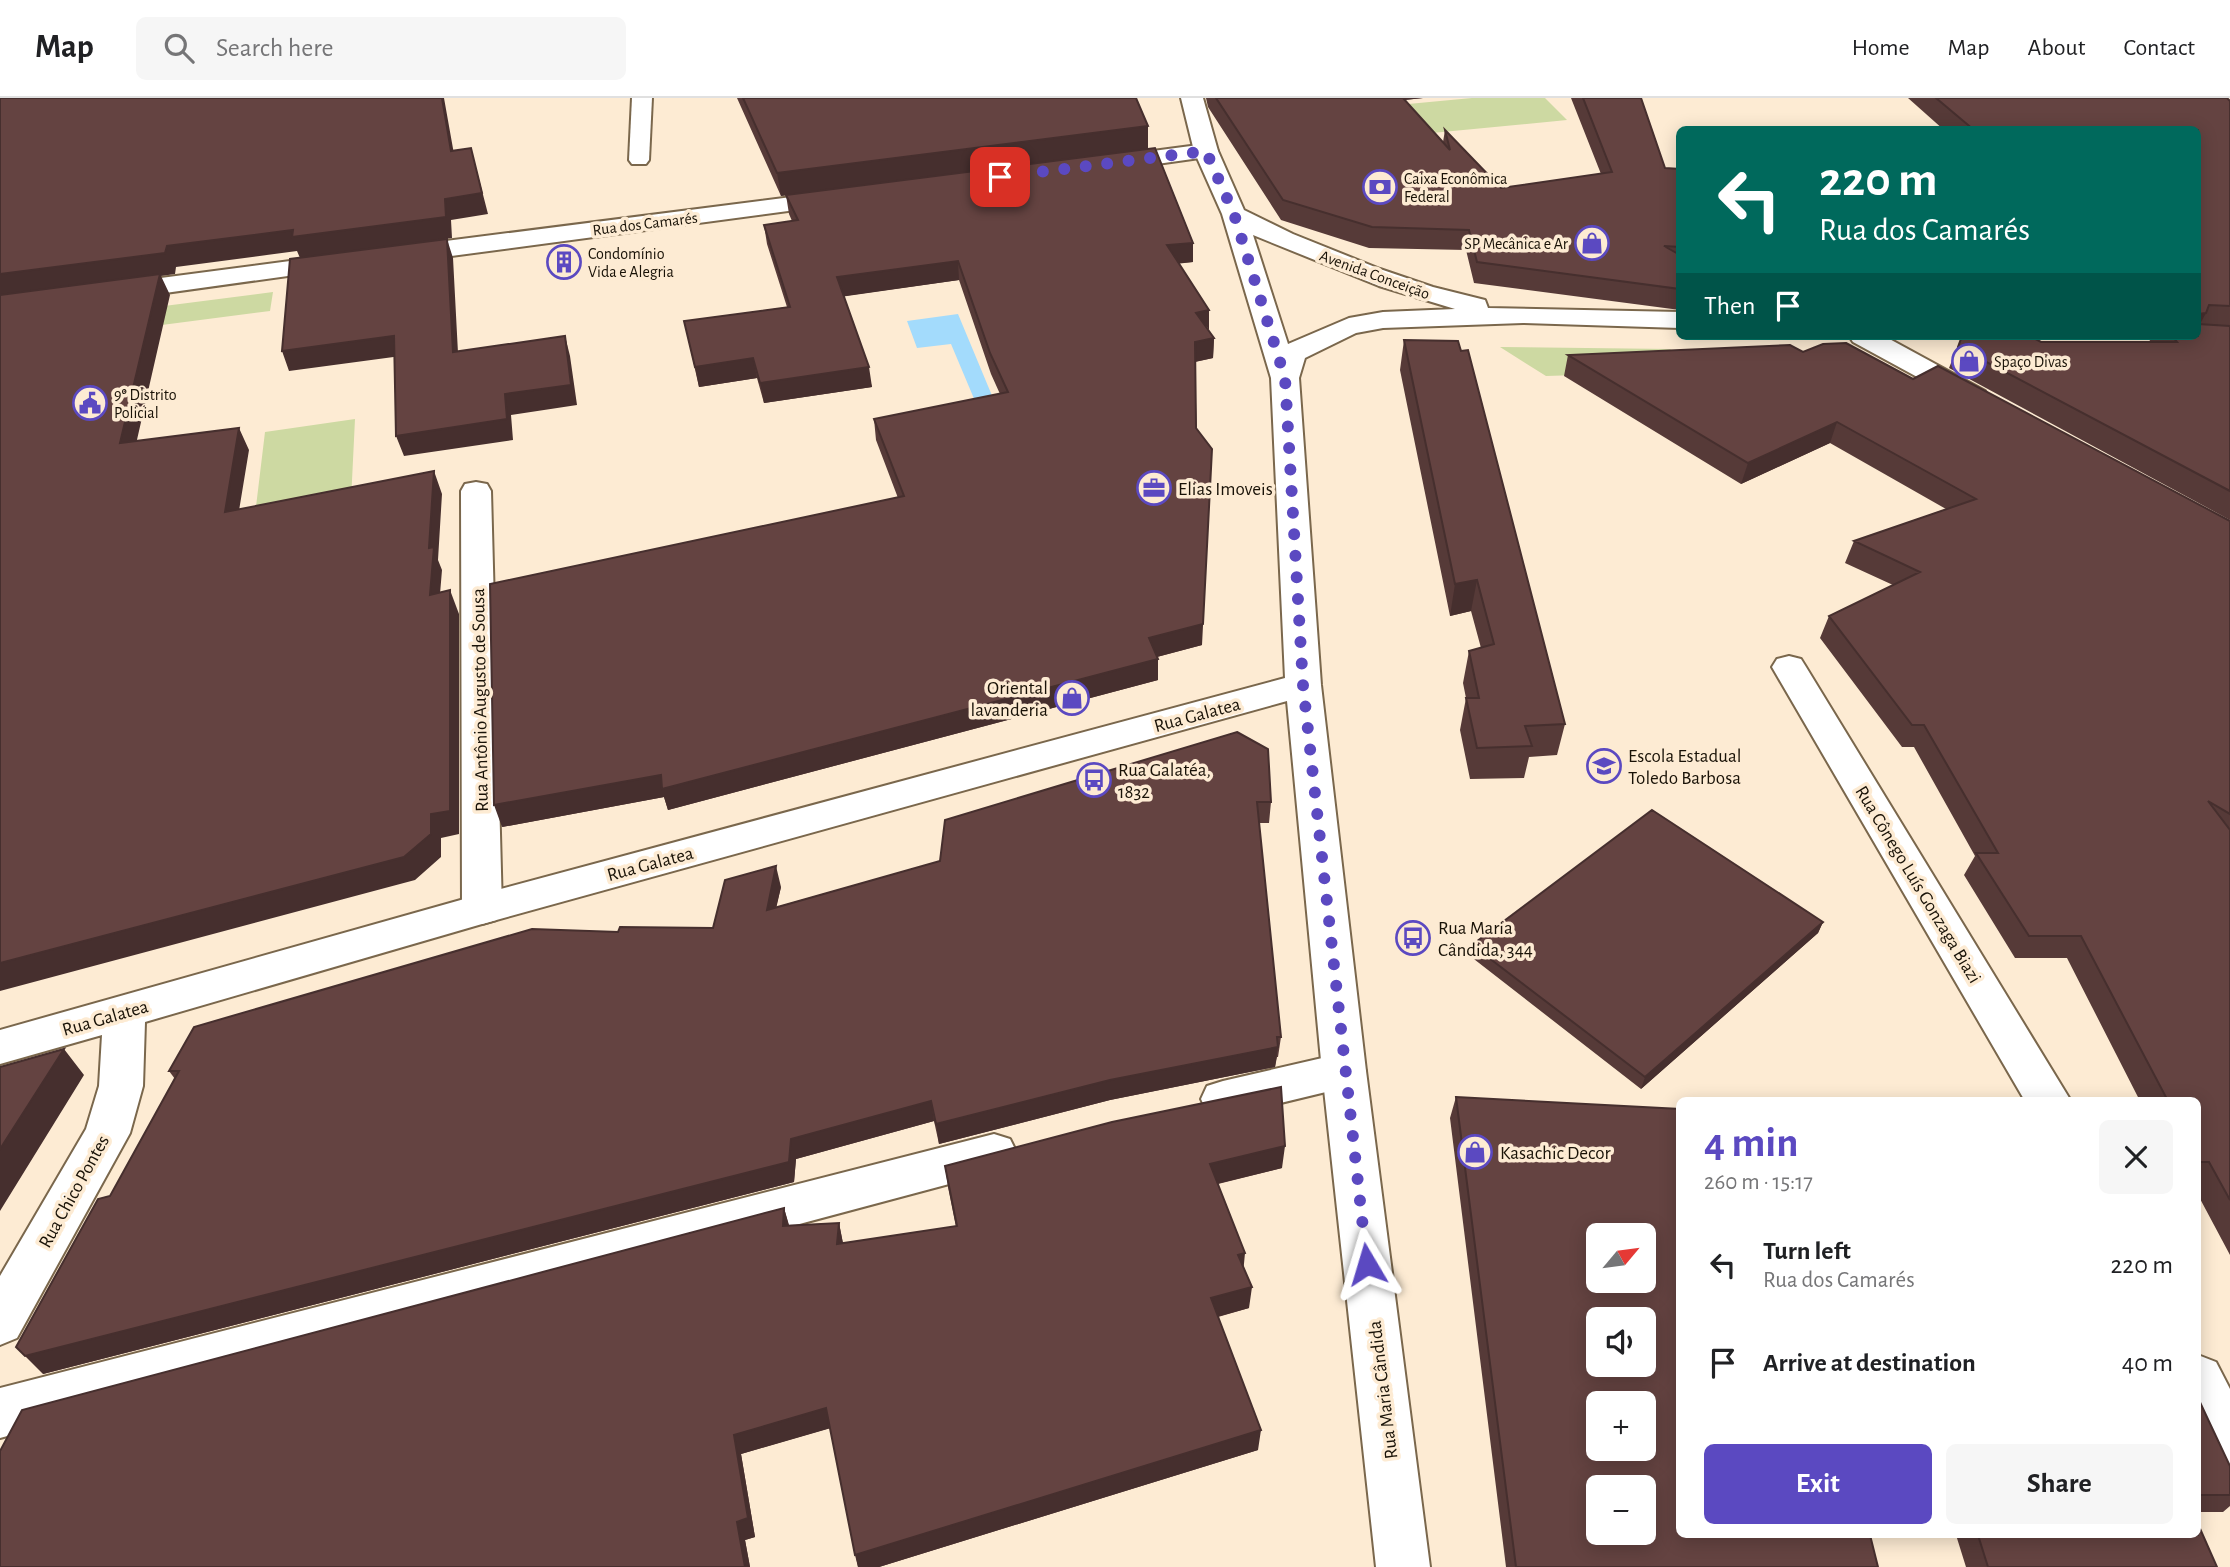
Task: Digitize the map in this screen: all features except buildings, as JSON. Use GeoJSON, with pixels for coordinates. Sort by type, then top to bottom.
{"type":"FeatureCollection","features":[{"type":"Feature","properties":{"kind":"main road","name":"Rua Maria Cândida"},"geometry":{"type":"LineString","coordinates":[[1192,98],[1206,151],[1234,214],[1285,378],[1303,685],[1344,1071],[1403,1567]]}},
{"type":"Feature","properties":{"kind":"main road"},"geometry":{"type":"LineString","coordinates":[[1083,167],[1206,151]]}},
{"type":"Feature","properties":{"kind":"main road","name":"Rua dos Camarés"},"geometry":{"type":"LineString","coordinates":[[86,296],[861,195]]}},
{"type":"Feature","properties":{"kind":"main road","name":"Avenida Conceição"},"geometry":{"type":"LineString","coordinates":[[1234,214],[1263,232],[1387,279],[1466,304],[1523,315]]}},
{"type":"Feature","properties":{"kind":"main road","name":"Avenida Conceição"},"geometry":{"type":"LineString","coordinates":[[1285,378],[1292,353],[1349,326],[1383,320],[1523,315],[1676,320]]}},
{"type":"Feature","properties":{"kind":"main road"},"geometry":{"type":"LineString","coordinates":[[1870,340],[1997,409]]}},
{"type":"Feature","properties":{"kind":"main road","name":"Rua Antônio Augusto de Sousa"},"geometry":{"type":"LineString","coordinates":[[476,491],[482,909]]}},
{"type":"Feature","properties":{"kind":"main road","name":"Rua Cônego Luís Gonzaga Biazi"},"geometry":{"type":"LineString","coordinates":[[1789,667],[2047,1097]]}},
{"type":"Feature","properties":{"kind":"main road","name":"Rua Galatea"},"geometry":{"type":"LineString","coordinates":[[0,1047],[482,909],[1303,685]]}},
{"type":"Feature","properties":{"kind":"main road","name":"Rua Chico Pontes"},"geometry":{"type":"LineString","coordinates":[[0,1322],[107,1133],[121,1086],[124,1011]]}},
{"type":"Feature","properties":{"kind":"main road"},"geometry":{"type":"LineString","coordinates":[[1187,1107],[1344,1071]]}},
{"type":"Feature","properties":{"kind":"main road"},"geometry":{"type":"LineString","coordinates":[[0,1413],[1034,1142]]}},
{"type":"Feature","properties":{"kind":"main road"},"geometry":{"type":"LineString","coordinates":[[2201,1386],[2230,1443]]}},
{"type":"Feature","properties":{"kind":"lane"},"geometry":{"type":"LineString","coordinates":[[639,160],[642,98]]}},
{"type":"Feature","properties":{"kind":"green space"},"geometry":{"type":"Polygon","coordinates":[[[1472,98],[1545,98],[1567,120],[1411,135],[1387,106],[1472,98]]]}},
{"type":"Feature","properties":{"kind":"green space"},"geometry":{"type":"Polygon","coordinates":[[[273,292],[270,311],[54,339],[0,327],[273,292]]]}},
{"type":"Feature","properties":{"kind":"green space"},"geometry":{"type":"Polygon","coordinates":[[[1500,347],[1670,349],[1707,371],[1546,376],[1500,347]]]}},
{"type":"Feature","properties":{"kind":"green space"},"geometry":{"type":"Polygon","coordinates":[[[355,419],[351,501],[255,515],[265,432],[355,419]]]}},
{"type":"Feature","properties":{"kind":"water"},"geometry":{"type":"Polygon","coordinates":[[[958,314],[993,398],[975,401],[951,344],[917,348],[907,321],[958,314]]]}},
{"type":"Feature","properties":{"kind":"place","name":"Caixa Econômica Federal"},"geometry":{"type":"Point","coordinates":[1380,187]}},
{"type":"Feature","properties":{"kind":"place","name":"SP Mecânica e Ar"},"geometry":{"type":"Point","coordinates":[1592,243]}},
{"type":"Feature","properties":{"kind":"place","name":"Condomínio Vida e Alegria"},"geometry":{"type":"Point","coordinates":[564,262]}},
{"type":"Feature","properties":{"kind":"place","name":"Spaço Divas"},"geometry":{"type":"Point","coordinates":[1969,361]}},
{"type":"Feature","properties":{"kind":"place","name":"9º Distrito Policial"},"geometry":{"type":"Point","coordinates":[90,403]}},
{"type":"Feature","properties":{"kind":"place","name":"Elias Imoveis"},"geometry":{"type":"Point","coordinates":[1154,488]}},
{"type":"Feature","properties":{"kind":"place","name":"Oriental lavanderia"},"geometry":{"type":"Point","coordinates":[1072,698]}},
{"type":"Feature","properties":{"kind":"place","name":"Escola Estadual Toledo Barbosa"},"geometry":{"type":"Point","coordinates":[1604,766]}},
{"type":"Feature","properties":{"kind":"place","name":"Rua Galatéa, 1832"},"geometry":{"type":"Point","coordinates":[1094,780]}},
{"type":"Feature","properties":{"kind":"place","name":"Rua Maria Cândida, 344"},"geometry":{"type":"Point","coordinates":[1413,938]}},
{"type":"Feature","properties":{"kind":"place","name":"Kasachic Decor"},"geometry":{"type":"Point","coordinates":[1475,1152]}},
{"type":"Feature","properties":{"kind":"route"},"geometry":{"type":"LineString","coordinates":[[1000,177],[1206,151],[1234,214],[1285,378],[1303,685],[1367,1264]]}}]}
